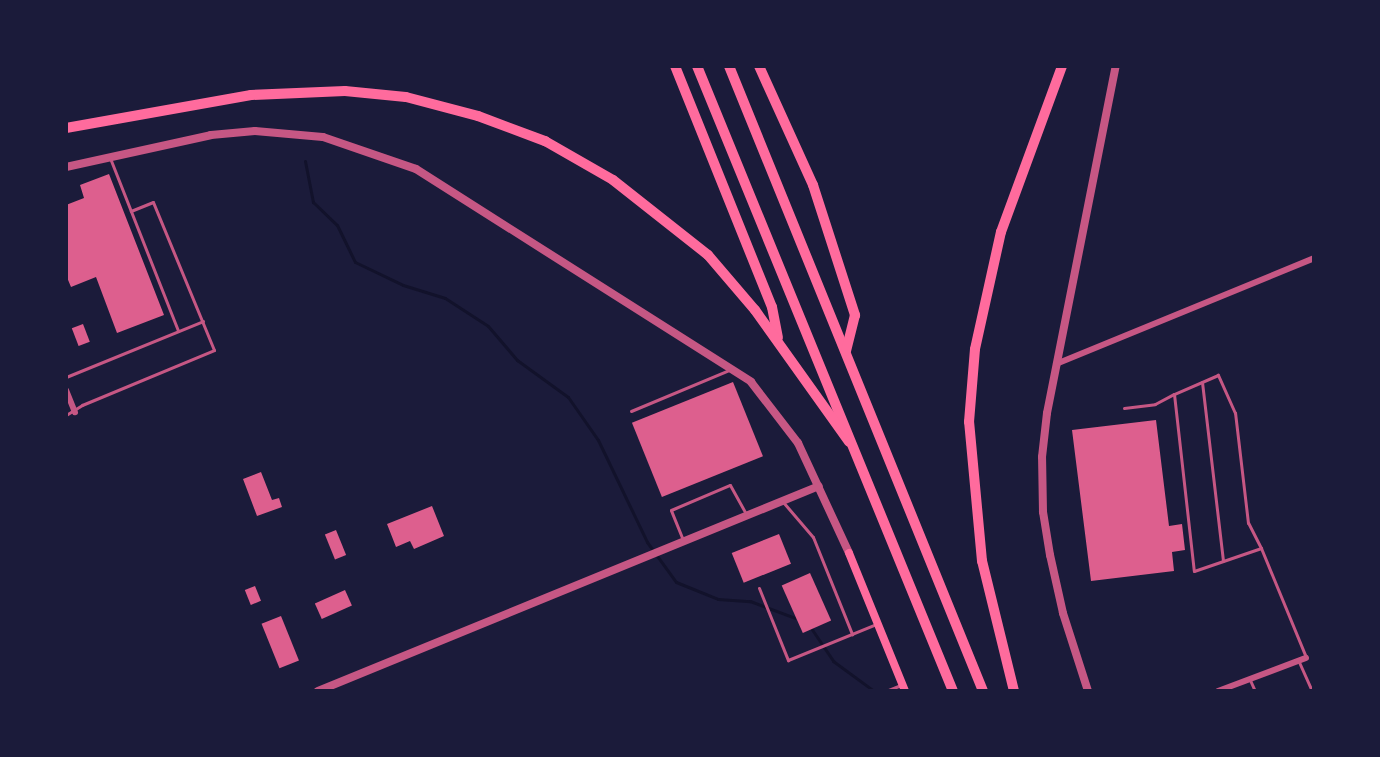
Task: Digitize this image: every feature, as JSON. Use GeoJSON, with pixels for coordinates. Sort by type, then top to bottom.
{"type":"FeatureCollection","features":[{"type":"Feature","properties":{"kind":"highway"},"geometry":{"type":"LineString","coordinates":[[675,66],[772,307],[779,343]]}},
{"type":"Feature","properties":{"kind":"highway"},"geometry":{"type":"LineString","coordinates":[[697,66],[849,442],[953,691]]}},
{"type":"Feature","properties":{"kind":"highway"},"geometry":{"type":"LineString","coordinates":[[729,66],[983,691]]}},
{"type":"Feature","properties":{"kind":"highway"},"geometry":{"type":"LineString","coordinates":[[759,66],[813,185],[855,315],[846,351]]}},
{"type":"Feature","properties":{"kind":"highway"},"geometry":{"type":"LineString","coordinates":[[1014,691],[982,561],[969,422],[975,349],[1001,232],[1062,66]]}},
{"type":"Feature","properties":{"kind":"highway"},"geometry":{"type":"LineString","coordinates":[[66,128],[251,94],[291,91],[406,97],[478,116],[545,141],[614,180],[662,215],[708,255],[779,343],[849,442]]}},
{"type":"Feature","properties":{"kind":"main road"},"geometry":{"type":"LineString","coordinates":[[849,554],[904,688]]}},
{"type":"Feature","properties":{"kind":"street"},"geometry":{"type":"LineString","coordinates":[[1088,691],[1063,613],[1043,512],[1042,457],[1056,364],[1116,66]]}},
{"type":"Feature","properties":{"kind":"street"},"geometry":{"type":"LineString","coordinates":[[66,167],[211,135],[255,131],[323,137],[374,151],[439,181],[734,368],[785,421],[819,486],[849,554]]}},
{"type":"Feature","properties":{"kind":"street"},"geometry":{"type":"LineString","coordinates":[[1056,364],[1314,258]]}},
{"type":"Feature","properties":{"kind":"street"},"geometry":{"type":"LineString","coordinates":[[66,390],[75,412]]}},
{"type":"Feature","properties":{"kind":"street"},"geometry":{"type":"LineString","coordinates":[[318,691],[819,486]]}},
{"type":"Feature","properties":{"kind":"street"},"geometry":{"type":"LineString","coordinates":[[1226,691],[1306,658]]}},
{"type":"Feature","properties":{"kind":"street"},"geometry":{"type":"LineString","coordinates":[[1218,691],[1234,687]]}},
{"type":"Feature","properties":{"kind":"lane"},"geometry":{"type":"LineString","coordinates":[[110,156],[178,331]]}},
{"type":"Feature","properties":{"kind":"lane"},"geometry":{"type":"LineString","coordinates":[[66,415],[75,412],[82,405],[214,350],[153,202],[131,211]]}},
{"type":"Feature","properties":{"kind":"lane"},"geometry":{"type":"LineString","coordinates":[[66,376],[203,321]]}},
{"type":"Feature","properties":{"kind":"lane"},"geometry":{"type":"LineString","coordinates":[[631,411],[734,368]]}},
{"type":"Feature","properties":{"kind":"lane"},"geometry":{"type":"LineString","coordinates":[[1124,408],[1155,404],[1218,375],[1235,413],[1248,523],[1261,548],[1306,658]]}},
{"type":"Feature","properties":{"kind":"lane"},"geometry":{"type":"LineString","coordinates":[[1202,382],[1223,561]]}},
{"type":"Feature","properties":{"kind":"lane"},"geometry":{"type":"LineString","coordinates":[[1174,394],[1194,571],[1261,548]]}},
{"type":"Feature","properties":{"kind":"lane"},"geometry":{"type":"LineString","coordinates":[[684,542],[671,510],[730,485],[747,516]]}},
{"type":"Feature","properties":{"kind":"lane"},"geometry":{"type":"LineString","coordinates":[[783,501],[813,537],[852,634]]}},
{"type":"Feature","properties":{"kind":"lane"},"geometry":{"type":"LineString","coordinates":[[759,588],[788,660],[878,624]]}},
{"type":"Feature","properties":{"kind":"lane"},"geometry":{"type":"LineString","coordinates":[[1299,661],[1312,691]]}},
{"type":"Feature","properties":{"kind":"lane"},"geometry":{"type":"LineString","coordinates":[[1250,680],[1255,691]]}},
{"type":"Feature","properties":{"kind":"lane"},"geometry":{"type":"LineString","coordinates":[[886,691],[904,688]]}},
{"type":"Feature","properties":{"kind":"building"},"geometry":{"type":"Polygon","coordinates":[[[109,174],[164,315],[117,333],[96,277],[71,287],[66,275],[66,205],[84,198],[80,185],[109,174]]]}},
{"type":"Feature","properties":{"kind":"building"},"geometry":{"type":"Polygon","coordinates":[[[83,324],[90,342],[79,346],[72,328],[83,324]]]}},
{"type":"Feature","properties":{"kind":"building"},"geometry":{"type":"Polygon","coordinates":[[[733,382],[763,456],[662,497],[632,423],[733,382]]]}},
{"type":"Feature","properties":{"kind":"building"},"geometry":{"type":"Polygon","coordinates":[[[1156,420],[1169,526],[1182,524],[1185,550],[1172,552],[1174,571],[1091,581],[1072,430],[1156,420]]]}},
{"type":"Feature","properties":{"kind":"building"},"geometry":{"type":"Polygon","coordinates":[[[261,472],[272,500],[279,498],[282,507],[257,516],[243,479],[261,472]]]}},
{"type":"Feature","properties":{"kind":"building"},"geometry":{"type":"Polygon","coordinates":[[[432,506],[444,536],[414,549],[410,541],[396,547],[387,524],[432,506]]]}},
{"type":"Feature","properties":{"kind":"building"},"geometry":{"type":"Polygon","coordinates":[[[336,530],[346,555],[335,560],[325,534],[336,530]]]}},
{"type":"Feature","properties":{"kind":"building"},"geometry":{"type":"Polygon","coordinates":[[[779,534],[791,564],[744,583],[732,553],[779,534]]]}},
{"type":"Feature","properties":{"kind":"building"},"geometry":{"type":"Polygon","coordinates":[[[810,573],[831,621],[803,633],[782,586],[810,573]]]}},
{"type":"Feature","properties":{"kind":"building"},"geometry":{"type":"Polygon","coordinates":[[[255,586],[261,601],[251,605],[245,590],[255,586]]]}},
{"type":"Feature","properties":{"kind":"building"},"geometry":{"type":"Polygon","coordinates":[[[345,590],[352,606],[322,619],[315,603],[345,590]]]}},
{"type":"Feature","properties":{"kind":"building"},"geometry":{"type":"Polygon","coordinates":[[[281,616],[299,661],[280,668],[262,624],[281,616]]]}},
{"type":"Feature","properties":{"kind":"waterway"},"geometry":{"type":"LineString","coordinates":[[305,161],[313,202],[337,225],[355,262],[403,285],[445,298],[488,326],[517,360],[568,397],[598,440],[647,542],[676,582],[718,599],[750,601],[795,618]]}},
{"type":"Feature","properties":{"kind":"waterway"},"geometry":{"type":"LineString","coordinates":[[811,628],[833,661],[874,691]]}}]}
